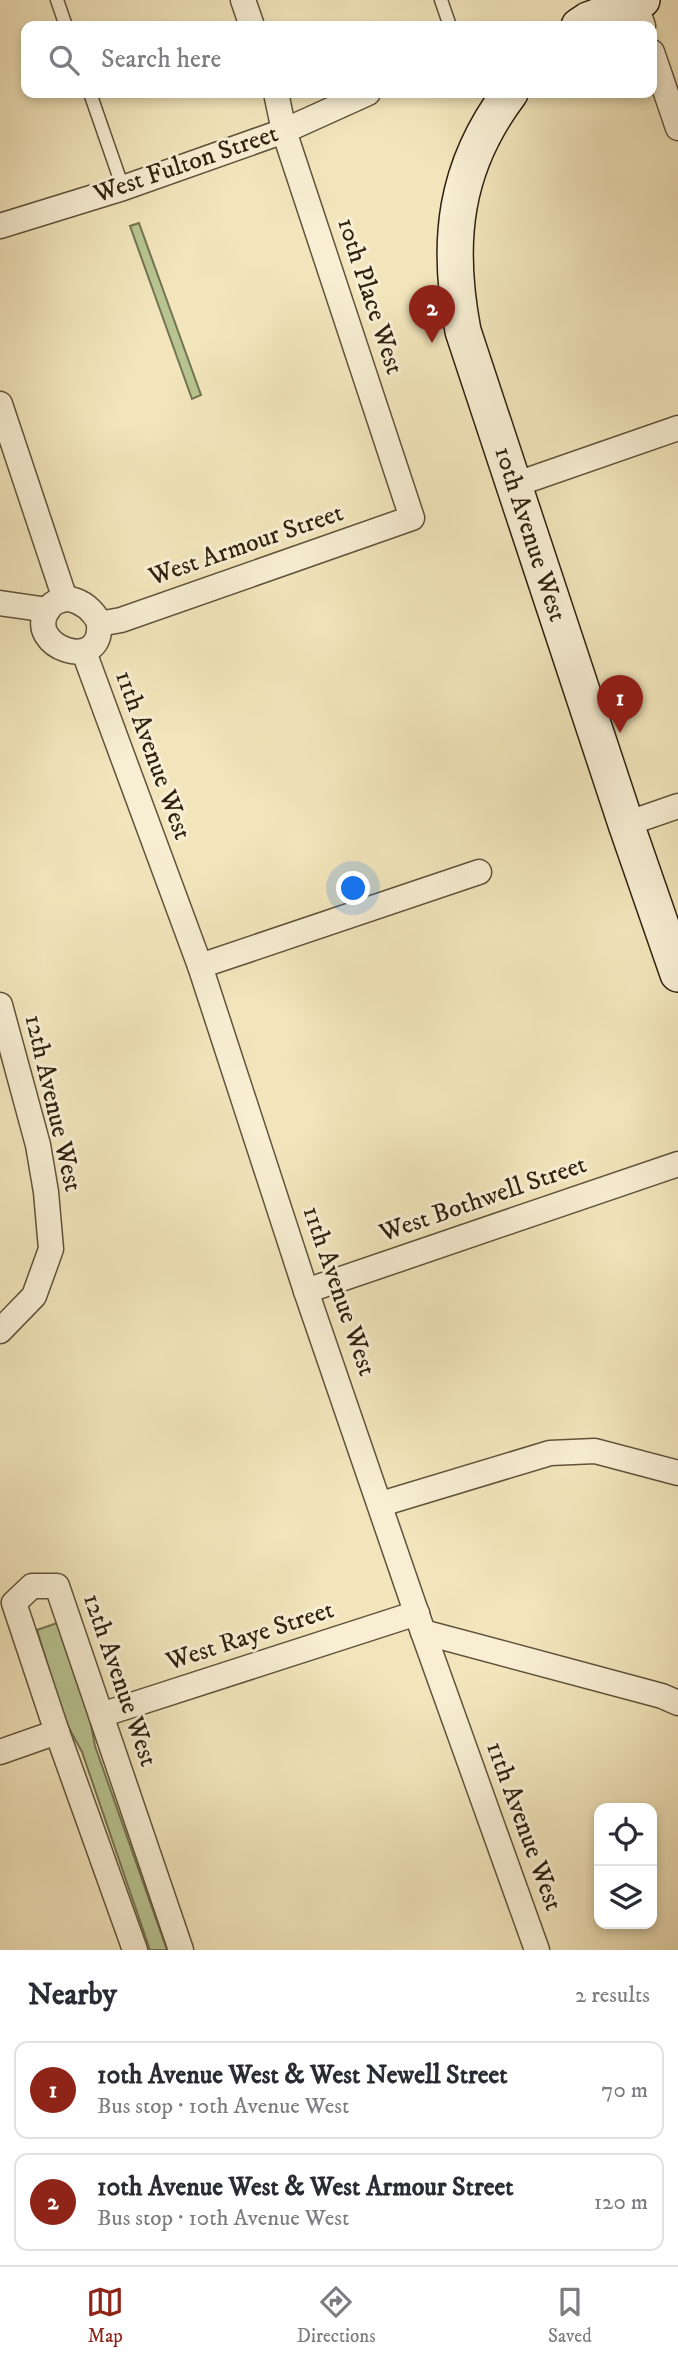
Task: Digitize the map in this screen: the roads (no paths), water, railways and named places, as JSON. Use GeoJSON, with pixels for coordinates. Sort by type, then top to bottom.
{"type":"FeatureCollection","features":[{"type":"Feature","properties":{"kind":"street"},"geometry":{"type":"LineString","coordinates":[[243,0],[251,21]]}},
{"type":"Feature","properties":{"kind":"street"},"geometry":{"type":"LineString","coordinates":[[586,21],[638,7]]}},
{"type":"Feature","properties":{"kind":"street"},"geometry":{"type":"LineString","coordinates":[[657,67],[678,128]]}},
{"type":"Feature","properties":{"kind":"street","name":"10th Place West"},"geometry":{"type":"LineString","coordinates":[[277,98],[284,131],[412,518]]}},
{"type":"Feature","properties":{"kind":"street","name":"West Fulton Street"},"geometry":{"type":"LineString","coordinates":[[0,226],[123,188],[284,131],[357,98]]}},
{"type":"Feature","properties":{"kind":"street","name":"10th Avenue West"},"geometry":{"type":"LineString","coordinates":[[506,98],[479,143],[465,179],[457,216],[453,254],[463,331],[678,974]]}},
{"type":"Feature","properties":{"kind":"street"},"geometry":{"type":"LineString","coordinates":[[0,404],[56,605]]}},
{"type":"Feature","properties":{"kind":"street"},"geometry":{"type":"LineString","coordinates":[[514,485],[678,428]]}},
{"type":"Feature","properties":{"kind":"street","name":"West Armour Street"},"geometry":{"type":"LineString","coordinates":[[99,624],[121,620],[412,518]]}},
{"type":"Feature","properties":{"kind":"street"},"geometry":{"type":"LineString","coordinates":[[0,603],[56,605],[80,601],[95,615],[99,624],[97,638],[84,652],[65,651],[48,638],[43,620],[56,605]]}},
{"type":"Feature","properties":{"kind":"street","name":"11th Avenue West"},"geometry":{"type":"LineString","coordinates":[[84,652],[200,966],[306,1291],[537,1950]]}},
{"type":"Feature","properties":{"kind":"street"},"geometry":{"type":"LineString","coordinates":[[626,824],[678,806]]}},
{"type":"Feature","properties":{"kind":"street"},"geometry":{"type":"LineString","coordinates":[[200,966],[478,872]]}},
{"type":"Feature","properties":{"kind":"street","name":"12th Avenue West"},"geometry":{"type":"LineString","coordinates":[[0,1005],[38,1145],[46,1192],[51,1249],[34,1296],[0,1331]]}},
{"type":"Feature","properties":{"kind":"street","name":"West Bothwell Street"},"geometry":{"type":"LineString","coordinates":[[306,1291],[678,1164]]}},
{"type":"Feature","properties":{"kind":"street"},"geometry":{"type":"LineString","coordinates":[[381,1504],[550,1453],[595,1451],[646,1462],[678,1473]]}},
{"type":"Feature","properties":{"kind":"street","name":"12th Avenue West"},"geometry":{"type":"LineString","coordinates":[[135,1950],[14,1603],[32,1586],[57,1586],[181,1950]]}},
{"type":"Feature","properties":{"kind":"street"},"geometry":{"type":"LineString","coordinates":[[420,1622],[678,1703]]}},
{"type":"Feature","properties":{"kind":"street","name":"West Raye Street"},"geometry":{"type":"LineString","coordinates":[[101,1716],[420,1622]]}},
{"type":"Feature","properties":{"kind":"street"},"geometry":{"type":"LineString","coordinates":[[0,1752],[57,1732]]}},
{"type":"Feature","properties":{"kind":"lane"},"geometry":{"type":"LineString","coordinates":[[57,0],[64,21]]}},
{"type":"Feature","properties":{"kind":"lane"},"geometry":{"type":"LineString","coordinates":[[441,0],[448,21]]}},
{"type":"Feature","properties":{"kind":"lane"},"geometry":{"type":"LineString","coordinates":[[92,98],[123,188]]}},
{"type":"Feature","properties":{"kind":"place","name":"10th Avenue West & West Armour Street"},"geometry":{"type":"Point","coordinates":[432,343]}},
{"type":"Feature","properties":{"kind":"place","name":"10th Avenue West & West Newell Street"},"geometry":{"type":"Point","coordinates":[620,733]}}]}
